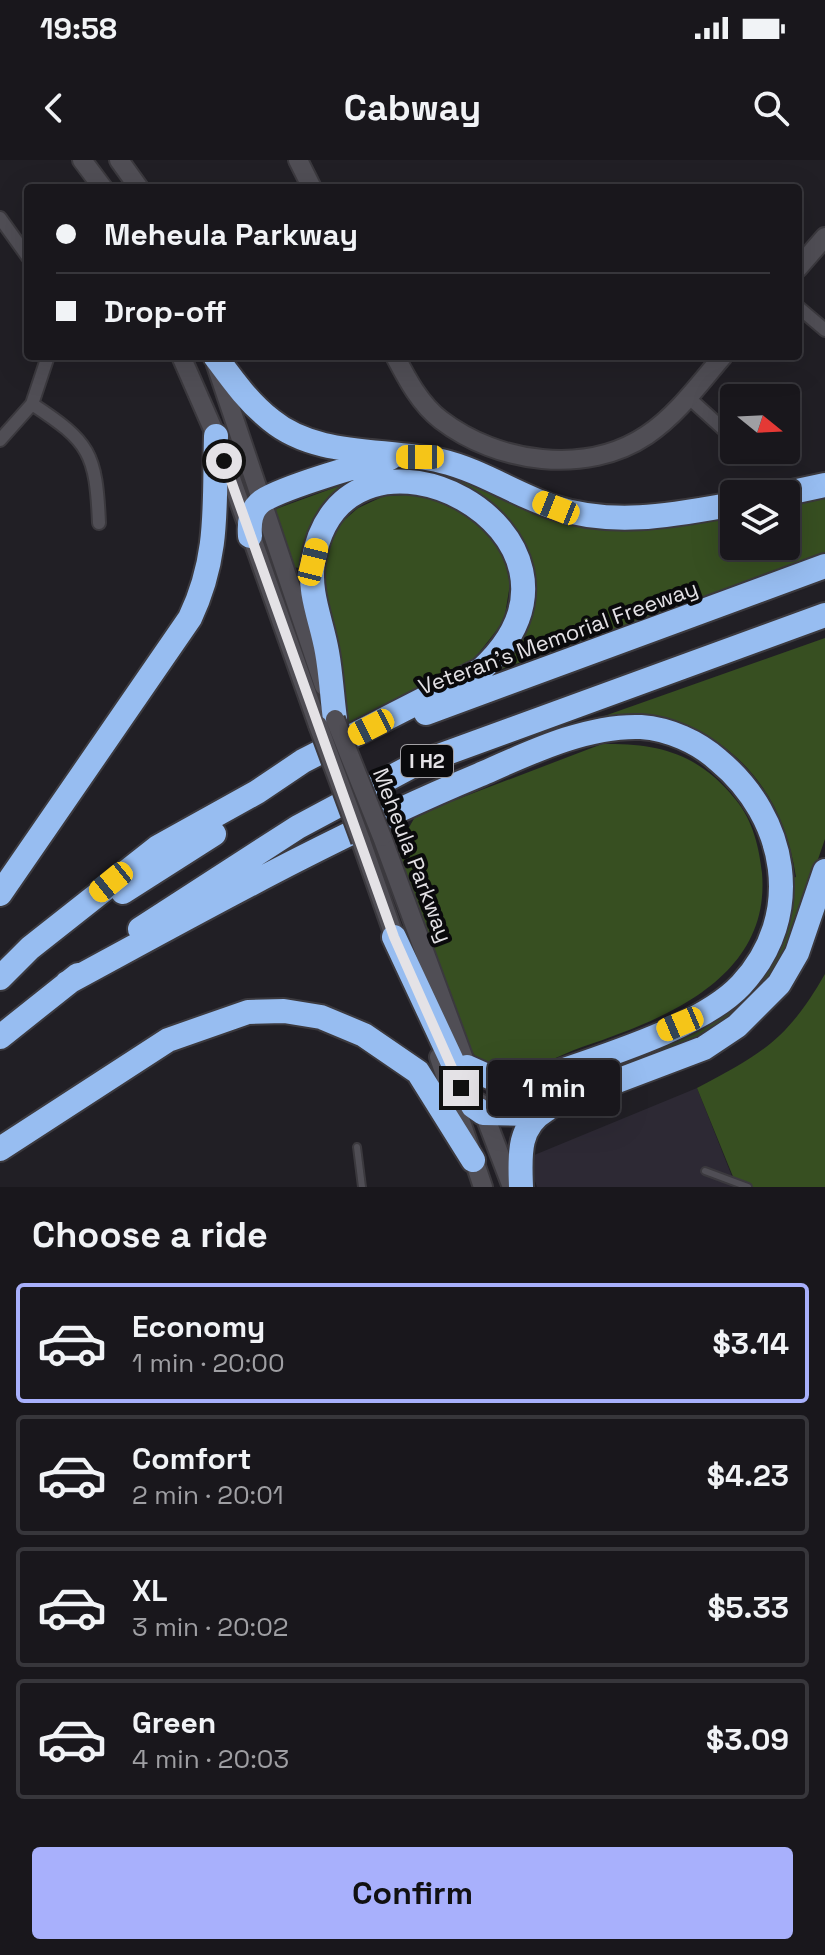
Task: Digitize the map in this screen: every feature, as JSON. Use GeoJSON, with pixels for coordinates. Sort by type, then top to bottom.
{"type":"FeatureCollection","features":[{"type":"Feature","properties":{"kind":"highway"},"geometry":{"type":"LineString","coordinates":[[217,360],[249,401],[273,423],[297,436],[338,448],[420,457],[468,469],[556,508],[604,518],[650,519],[720,506]]}},
{"type":"Feature","properties":{"kind":"highway"},"geometry":{"type":"LineString","coordinates":[[0,894],[190,618],[207,584],[214,546],[216,436]]}},
{"type":"Feature","properties":{"kind":"highway"},"geometry":{"type":"LineString","coordinates":[[250,536],[253,511],[262,501],[364,463],[420,457]]}},
{"type":"Feature","properties":{"kind":"highway"},"geometry":{"type":"LineString","coordinates":[[0,978],[30,948],[158,847],[257,792],[303,761],[481,670],[495,657],[513,633],[521,608],[517,559],[501,532],[466,498],[448,489],[402,480],[378,485],[353,497],[335,512],[321,533],[312,588],[327,652],[327,722]]}},
{"type":"Feature","properties":{"kind":"highway"},"geometry":{"type":"LineString","coordinates":[[800,490],[825,485]]}},
{"type":"Feature","properties":{"kind":"highway","name":"Veteran's Memorial Freeway"},"geometry":{"type":"LineString","coordinates":[[0,989],[107,902],[362,742],[439,707],[825,566]]}},
{"type":"Feature","properties":{"kind":"highway","name":"I H2"},"geometry":{"type":"LineString","coordinates":[[0,1037],[176,903],[298,827],[414,765],[825,615]]}},
{"type":"Feature","properties":{"kind":"highway"},"geometry":{"type":"LineString","coordinates":[[67,983],[229,895],[421,799],[522,756],[589,733],[631,728],[677,735],[707,750],[753,793],[769,824],[779,856],[779,914],[756,967],[740,987],[704,1013],[527,1083],[510,1086],[467,1067]]}},
{"type":"Feature","properties":{"kind":"highway"},"geometry":{"type":"LineString","coordinates":[[394,937],[461,1088],[473,1106],[483,1113],[514,1116],[548,1108],[704,1048],[737,1026],[779,984],[797,953],[825,871]]}},
{"type":"Feature","properties":{"kind":"highway"},"geometry":{"type":"LineString","coordinates":[[0,1149],[168,1040],[248,1012],[284,1011],[321,1017],[364,1035],[418,1072],[473,1160]]}},
{"type":"Feature","properties":{"kind":"highway"},"geometry":{"type":"LineString","coordinates":[[521,1187],[523,1137],[532,1118],[548,1108]]}},
{"type":"Feature","properties":{"kind":"main road"},"geometry":{"type":"LineString","coordinates":[[82,160],[100,184]]}},
{"type":"Feature","properties":{"kind":"main road"},"geometry":{"type":"LineString","coordinates":[[119,160],[136,184]]}},
{"type":"Feature","properties":{"kind":"main road"},"geometry":{"type":"LineString","coordinates":[[298,160],[310,184]]}},
{"type":"Feature","properties":{"kind":"main road"},"geometry":{"type":"LineString","coordinates":[[802,263],[825,237]]}},
{"type":"Feature","properties":{"kind":"main road","name":"Meheula Parkway"},"geometry":{"type":"LineString","coordinates":[[183,360],[216,436],[250,536],[327,722],[382,837],[512,1187]]}},
{"type":"Feature","properties":{"kind":"main road","name":"Meheula Parkway"},"geometry":{"type":"LineString","coordinates":[[215,360],[262,501],[361,841],[483,1187]]}},
{"type":"Feature","properties":{"kind":"main road"},"geometry":{"type":"LineString","coordinates":[[397,360],[412,387],[440,419],[497,451],[557,460],[592,457],[627,445],[663,423],[720,360]]}},
{"type":"Feature","properties":{"kind":"street"},"geometry":{"type":"LineString","coordinates":[[0,218],[24,251]]}},
{"type":"Feature","properties":{"kind":"street"},"geometry":{"type":"LineString","coordinates":[[802,310],[825,330]]}},
{"type":"Feature","properties":{"kind":"street"},"geometry":{"type":"LineString","coordinates":[[0,440],[32,404],[47,360]]}},
{"type":"Feature","properties":{"kind":"street"},"geometry":{"type":"LineString","coordinates":[[688,397],[720,426]]}},
{"type":"Feature","properties":{"kind":"street"},"geometry":{"type":"LineString","coordinates":[[32,404],[69,429],[86,448],[97,478],[99,523]]}},
{"type":"Feature","properties":{"kind":"lane"},"geometry":{"type":"LineString","coordinates":[[357,1147],[362,1187]]}},
{"type":"Feature","properties":{"kind":"lane"},"geometry":{"type":"LineString","coordinates":[[705,1171],[748,1187]]}},
{"type":"Feature","properties":{"kind":"shaded area"},"geometry":{"type":"Polygon","coordinates":[[[697,1088],[735,1184],[742,1187],[537,1187],[527,1158],[697,1088]]]}},
{"type":"Feature","properties":{"kind":"green space"},"geometry":{"type":"Polygon","coordinates":[[[412,469],[446,475],[525,507],[720,509],[720,560],[800,560],[800,496],[825,491],[825,553],[485,675],[518,638],[506,523],[483,499],[449,482],[368,479],[304,569],[293,567],[273,510],[372,474],[412,469]]]}},
{"type":"Feature","properties":{"kind":"green space"},"geometry":{"type":"Polygon","coordinates":[[[427,494],[457,505],[490,534],[505,560],[510,584],[504,621],[467,668],[349,724],[317,600],[317,561],[342,522],[358,508],[384,496],[427,494]]]}},
{"type":"Feature","properties":{"kind":"green space"},"geometry":{"type":"Polygon","coordinates":[[[825,638],[825,839],[781,966],[726,1026],[658,1060],[504,1110],[501,1099],[536,1091],[734,1001],[791,878],[796,877],[785,831],[776,811],[752,774],[719,743],[698,730],[698,735],[684,729],[576,726],[825,638]]]}},
{"type":"Feature","properties":{"kind":"green space"},"geometry":{"type":"Polygon","coordinates":[[[602,744],[642,746],[677,754],[722,784],[742,808],[754,835],[762,873],[760,910],[749,941],[730,968],[705,990],[676,1008],[536,1066],[507,1071],[492,1068],[471,1051],[397,849],[416,815],[602,744]]]}},
{"type":"Feature","properties":{"kind":"green space"},"geometry":{"type":"Polygon","coordinates":[[[825,974],[825,1187],[742,1187],[736,1184],[697,1088],[740,1065],[772,1043],[798,1015],[825,974]]]}},
{"type":"Feature","properties":{"kind":"route"},"geometry":{"type":"LineString","coordinates":[[224,461],[394,937],[420,987],[461,1088]]}}]}
